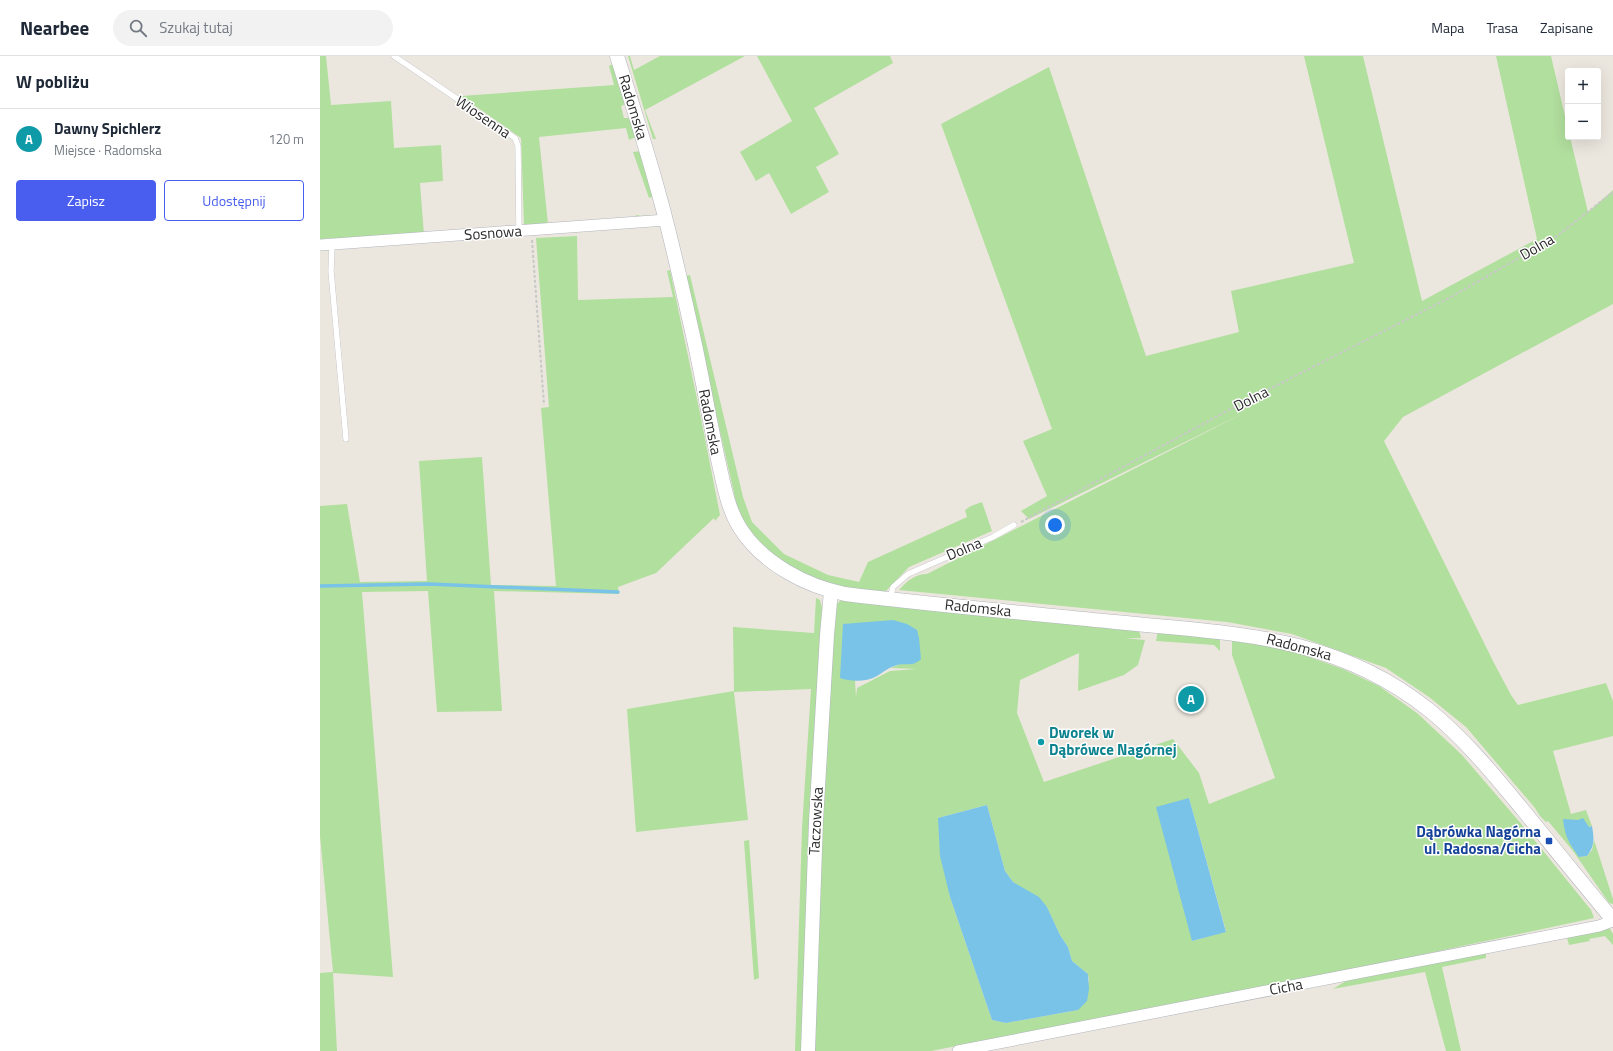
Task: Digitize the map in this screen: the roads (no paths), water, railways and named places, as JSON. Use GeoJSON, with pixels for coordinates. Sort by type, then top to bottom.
{"type":"FeatureCollection","features":[{"type":"Feature","properties":{"kind":"street","name":"Radomska"},"geometry":{"type":"LineString","coordinates":[[617,56],[644,141],[666,220],[694,342],[722,479],[733,516],[743,533],[760,552],[791,574],[831,591],[890,599],[1236,634],[1305,647],[1358,665],[1412,697],[1429,710],[1465,743],[1494,775],[1613,921]]}},
{"type":"Feature","properties":{"kind":"street","name":"Sosnowa"},"geometry":{"type":"LineString","coordinates":[[320,245],[519,232],[666,220]]}},
{"type":"Feature","properties":{"kind":"street","name":"Taczowska"},"geometry":{"type":"LineString","coordinates":[[808,1051],[816,821],[826,635],[831,591]]}},
{"type":"Feature","properties":{"kind":"street","name":"Cicha"},"geometry":{"type":"LineString","coordinates":[[958,1051],[1599,926],[1613,921]]}},
{"type":"Feature","properties":{"kind":"lane","name":"Wiosenna"},"geometry":{"type":"LineString","coordinates":[[394,56],[515,138],[519,153],[519,232]]}},
{"type":"Feature","properties":{"kind":"lane"},"geometry":{"type":"LineString","coordinates":[[332,244],[331,270],[346,439]]}},
{"type":"Feature","properties":{"kind":"lane","name":"Dolna"},"geometry":{"type":"LineString","coordinates":[[890,599],[893,587],[908,574],[993,537],[1014,525]]}},
{"type":"Feature","properties":{"kind":"water"},"geometry":{"type":"Polygon","coordinates":[[[893,620],[907,624],[917,630],[921,659],[913,664],[901,664],[894,666],[877,676],[864,680],[854,681],[840,678],[843,624],[893,620]]]}},
{"type":"Feature","properties":{"kind":"water"},"geometry":{"type":"Polygon","coordinates":[[[1189,798],[1226,932],[1192,941],[1156,807],[1189,798]]]}},
{"type":"Feature","properties":{"kind":"water"},"geometry":{"type":"Polygon","coordinates":[[[987,805],[1005,871],[1013,882],[1039,897],[1047,907],[1060,935],[1068,947],[1072,961],[1088,974],[1089,989],[1087,1001],[1078,1010],[1006,1023],[992,1020],[950,897],[940,856],[938,818],[987,805]]]}},
{"type":"Feature","properties":{"kind":"water"},"geometry":{"type":"Polygon","coordinates":[[[1583,818],[1589,827],[1592,826],[1593,842],[1587,856],[1579,857],[1568,840],[1563,819],[1578,820],[1583,818]]]}},
{"type":"Feature","properties":{"kind":"waterway"},"geometry":{"type":"LineString","coordinates":[[320,586],[429,584],[618,592]]}},
{"type":"Feature","properties":{"kind":"place","name":"Dawny Spichlerz"},"geometry":{"type":"Point","coordinates":[1191,699]}},
{"type":"Feature","properties":{"kind":"place","name":"Dworek w Dąbrówce Nagórnej"},"geometry":{"type":"Point","coordinates":[1041,742]}},
{"type":"Feature","properties":{"kind":"place","name":"Dąbrówka Nagórna ul. Radosna/Cicha"},"geometry":{"type":"Point","coordinates":[1549,841]}}]}
